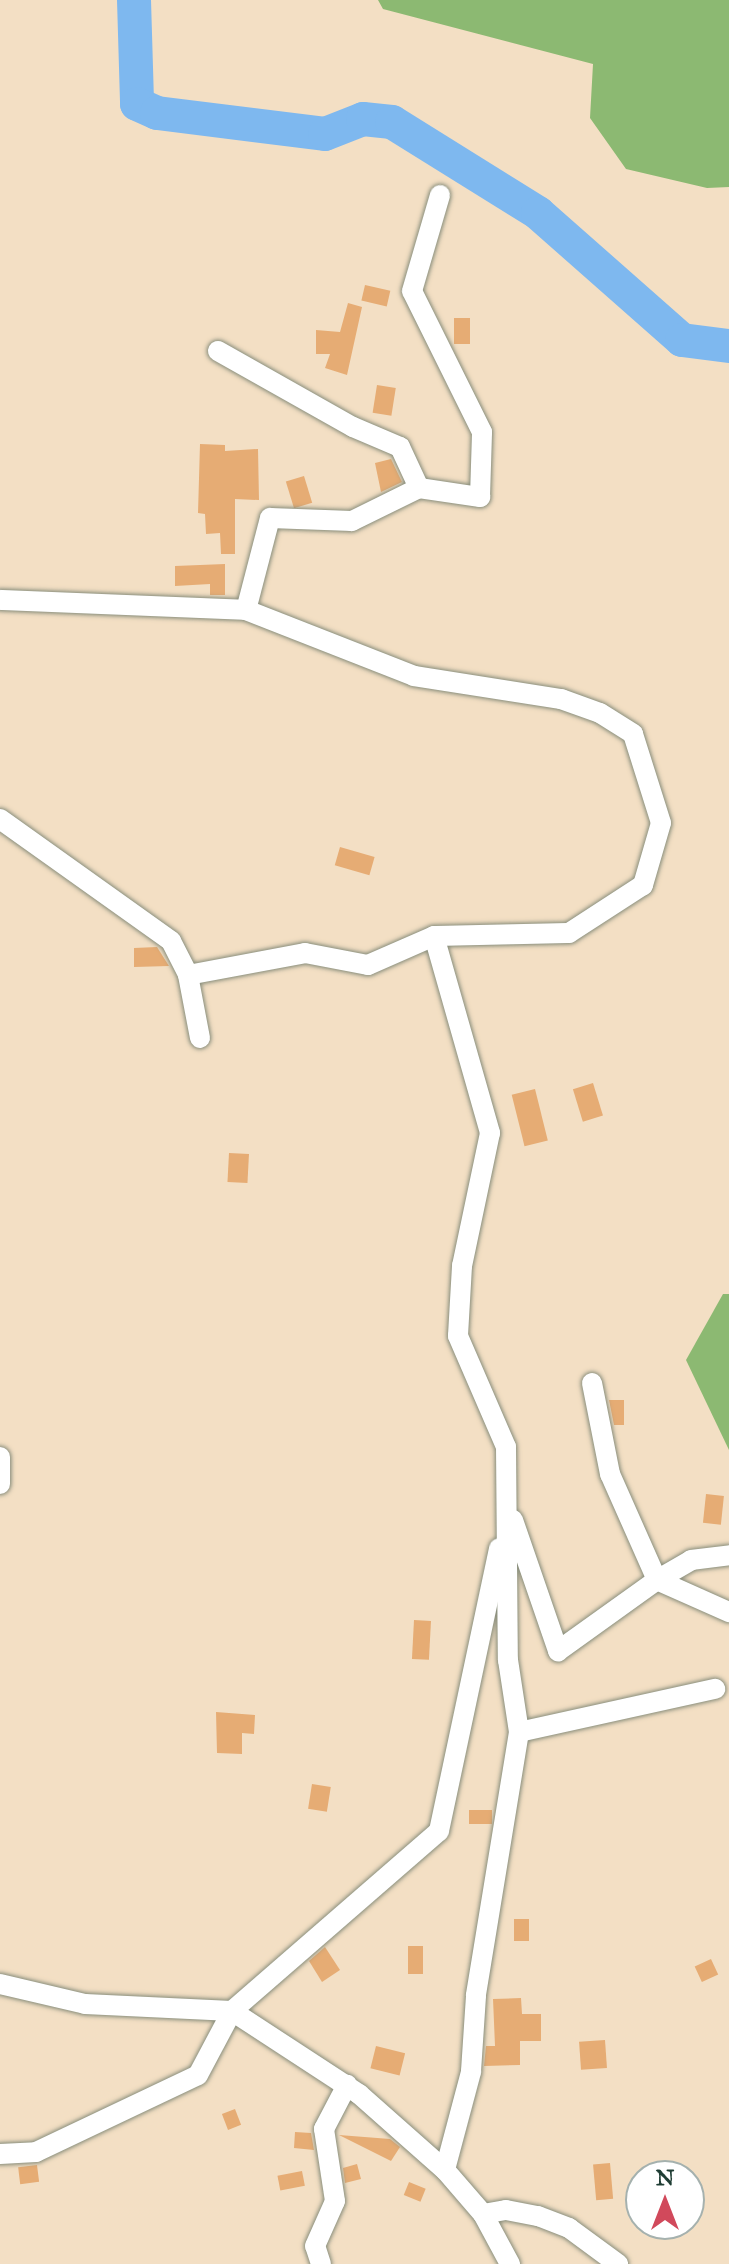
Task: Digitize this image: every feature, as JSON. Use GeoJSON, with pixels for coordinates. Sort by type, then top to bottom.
{"type":"FeatureCollection","features":[{"type":"Feature","properties":{"kind":"street"},"geometry":{"type":"LineString","coordinates":[[246,610],[270,518],[352,521],[419,488],[480,497],[482,432],[412,291],[440,195]]}},
{"type":"Feature","properties":{"kind":"street"},"geometry":{"type":"LineString","coordinates":[[218,351],[353,427],[400,447],[419,488]]}},
{"type":"Feature","properties":{"kind":"street"},"geometry":{"type":"LineString","coordinates":[[0,600],[246,610],[414,676],[561,699],[600,713],[633,734],[661,823],[643,885],[569,933],[434,936],[368,965],[305,953],[188,975]]}},
{"type":"Feature","properties":{"kind":"street"},"geometry":{"type":"LineString","coordinates":[[0,819],[171,941],[188,975],[200,1038]]}},
{"type":"Feature","properties":{"kind":"street"},"geometry":{"type":"LineString","coordinates":[[434,936],[490,1133],[462,1266],[458,1336],[506,1447],[508,1660],[519,1732],[476,1996],[471,2072],[445,2170]]}},
{"type":"Feature","properties":{"kind":"street"},"geometry":{"type":"LineString","coordinates":[[592,1383],[610,1474],[657,1580],[729,1612]]}},
{"type":"Feature","properties":{"kind":"street"},"geometry":{"type":"LineString","coordinates":[[0,1457],[0,1484]]}},
{"type":"Feature","properties":{"kind":"street"},"geometry":{"type":"LineString","coordinates":[[508,1505],[558,1651],[657,1580],[691,1560],[729,1555]]}},
{"type":"Feature","properties":{"kind":"street"},"geometry":{"type":"LineString","coordinates":[[0,2154],[36,2152],[198,2075],[232,2011],[439,1831],[508,1505]]}},
{"type":"Feature","properties":{"kind":"street"},"geometry":{"type":"LineString","coordinates":[[519,1732],[715,1689]]}},
{"type":"Feature","properties":{"kind":"street"},"geometry":{"type":"LineString","coordinates":[[0,1984],[85,2004],[232,2011],[347,2085],[445,2170],[483,2214],[510,2264]]}},
{"type":"Feature","properties":{"kind":"street"},"geometry":{"type":"LineString","coordinates":[[321,2264],[315,2246],[335,2201],[324,2129],[347,2085]]}},
{"type":"Feature","properties":{"kind":"street"},"geometry":{"type":"LineString","coordinates":[[483,2214],[506,2210],[538,2216],[569,2228],[618,2264]]}},
{"type":"Feature","properties":{"kind":"green space"},"geometry":{"type":"Polygon","coordinates":[[[378,0],[729,0],[729,187],[707,188],[626,169],[590,118],[593,64],[383,9],[378,0]]]}},
{"type":"Feature","properties":{"kind":"green space"},"geometry":{"type":"Polygon","coordinates":[[[723,1294],[729,1294],[729,1450],[686,1360],[723,1294]]]}},
{"type":"Feature","properties":{"kind":"building"},"geometry":{"type":"Polygon","coordinates":[[[365,285],[390,291],[387,306],[361,301],[365,285]]]}},
{"type":"Feature","properties":{"kind":"building"},"geometry":{"type":"Polygon","coordinates":[[[348,303],[362,307],[347,375],[325,368],[330,354],[316,354],[316,330],[340,332],[348,303]]]}},
{"type":"Feature","properties":{"kind":"building"},"geometry":{"type":"Polygon","coordinates":[[[454,318],[470,318],[470,344],[454,344],[454,318]]]}},
{"type":"Feature","properties":{"kind":"building"},"geometry":{"type":"Polygon","coordinates":[[[377,385],[396,388],[391,416],[373,413],[377,385]]]}},
{"type":"Feature","properties":{"kind":"building"},"geometry":{"type":"Polygon","coordinates":[[[200,444],[225,445],[225,451],[258,449],[259,500],[235,499],[235,554],[221,554],[220,533],[206,534],[205,514],[198,513],[200,444]]]}},
{"type":"Feature","properties":{"kind":"building"},"geometry":{"type":"Polygon","coordinates":[[[391,459],[402,482],[381,492],[375,463],[391,459]]]}},
{"type":"Feature","properties":{"kind":"building"},"geometry":{"type":"Polygon","coordinates":[[[304,476],[312,503],[294,508],[286,482],[304,476]]]}},
{"type":"Feature","properties":{"kind":"building"},"geometry":{"type":"Polygon","coordinates":[[[225,564],[225,595],[210,595],[210,584],[175,586],[175,566],[225,564]]]}},
{"type":"Feature","properties":{"kind":"building"},"geometry":{"type":"Polygon","coordinates":[[[340,847],[375,857],[369,875],[335,865],[340,847]]]}},
{"type":"Feature","properties":{"kind":"building"},"geometry":{"type":"Polygon","coordinates":[[[157,947],[169,966],[134,967],[134,948],[157,947]]]}},
{"type":"Feature","properties":{"kind":"building"},"geometry":{"type":"Polygon","coordinates":[[[593,1083],[603,1116],[583,1122],[573,1089],[593,1083]]]}},
{"type":"Feature","properties":{"kind":"building"},"geometry":{"type":"Polygon","coordinates":[[[535,1089],[548,1140],[525,1146],[512,1095],[535,1089]]]}},
{"type":"Feature","properties":{"kind":"building"},"geometry":{"type":"Polygon","coordinates":[[[229,1153],[249,1154],[247,1183],[227,1182],[229,1153]]]}},
{"type":"Feature","properties":{"kind":"building"},"geometry":{"type":"Polygon","coordinates":[[[609,1400],[624,1400],[624,1425],[614,1425],[609,1400]]]}},
{"type":"Feature","properties":{"kind":"building"},"geometry":{"type":"Polygon","coordinates":[[[706,1494],[724,1496],[721,1525],[703,1523],[706,1494]]]}},
{"type":"Feature","properties":{"kind":"building"},"geometry":{"type":"Polygon","coordinates":[[[414,1620],[431,1621],[429,1660],[412,1659],[414,1620]]]}},
{"type":"Feature","properties":{"kind":"building"},"geometry":{"type":"Polygon","coordinates":[[[216,1712],[255,1715],[254,1734],[242,1733],[242,1754],[217,1753],[216,1712]]]}},
{"type":"Feature","properties":{"kind":"building"},"geometry":{"type":"Polygon","coordinates":[[[312,1784],[331,1787],[327,1812],[308,1809],[312,1784]]]}},
{"type":"Feature","properties":{"kind":"building"},"geometry":{"type":"Polygon","coordinates":[[[469,1810],[492,1810],[492,1824],[469,1824],[469,1810]]]}},
{"type":"Feature","properties":{"kind":"building"},"geometry":{"type":"Polygon","coordinates":[[[514,1919],[529,1919],[529,1941],[514,1941],[514,1919]]]}},
{"type":"Feature","properties":{"kind":"building"},"geometry":{"type":"Polygon","coordinates":[[[408,1946],[423,1946],[423,1974],[408,1974],[408,1946]]]}},
{"type":"Feature","properties":{"kind":"building"},"geometry":{"type":"Polygon","coordinates":[[[325,1947],[340,1970],[322,1982],[309,1961],[325,1947]]]}},
{"type":"Feature","properties":{"kind":"building"},"geometry":{"type":"Polygon","coordinates":[[[711,1959],[718,1974],[702,1982],[695,1967],[711,1959]]]}},
{"type":"Feature","properties":{"kind":"building"},"geometry":{"type":"Polygon","coordinates":[[[521,1998],[522,2014],[541,2014],[541,2041],[520,2041],[520,2065],[484,2066],[486,2046],[495,2046],[493,1999],[521,1998]]]}},
{"type":"Feature","properties":{"kind":"building"},"geometry":{"type":"Polygon","coordinates":[[[605,2040],[607,2068],[581,2070],[579,2042],[605,2040]]]}},
{"type":"Feature","properties":{"kind":"building"},"geometry":{"type":"Polygon","coordinates":[[[376,2046],[405,2053],[400,2076],[370,2068],[376,2046]]]}},
{"type":"Feature","properties":{"kind":"building"},"geometry":{"type":"Polygon","coordinates":[[[235,2109],[241,2125],[228,2130],[222,2114],[235,2109]]]}},
{"type":"Feature","properties":{"kind":"building"},"geometry":{"type":"Polygon","coordinates":[[[295,2132],[311,2133],[314,2150],[294,2148],[295,2132]]]}},
{"type":"Feature","properties":{"kind":"building"},"geometry":{"type":"Polygon","coordinates":[[[339,2135],[390,2139],[400,2147],[391,2161],[339,2135]]]}},
{"type":"Feature","properties":{"kind":"building"},"geometry":{"type":"Polygon","coordinates":[[[610,2163],[613,2199],[596,2200],[593,2164],[610,2163]]]}},
{"type":"Feature","properties":{"kind":"building"},"geometry":{"type":"Polygon","coordinates":[[[357,2164],[361,2179],[345,2183],[343,2168],[357,2164]]]}},
{"type":"Feature","properties":{"kind":"building"},"geometry":{"type":"Polygon","coordinates":[[[37,2165],[39,2182],[20,2184],[18,2167],[37,2165]]]}},
{"type":"Feature","properties":{"kind":"building"},"geometry":{"type":"Polygon","coordinates":[[[302,2171],[305,2186],[280,2190],[277,2176],[302,2171]]]}},
{"type":"Feature","properties":{"kind":"building"},"geometry":{"type":"Polygon","coordinates":[[[409,2182],[426,2189],[420,2202],[404,2195],[409,2182]]]}},
{"type":"Feature","properties":{"kind":"waterway"},"geometry":{"type":"LineString","coordinates":[[134,0],[137,104],[157,113],[325,134],[363,119],[392,122],[538,213],[682,340],[729,346]]}}]}
